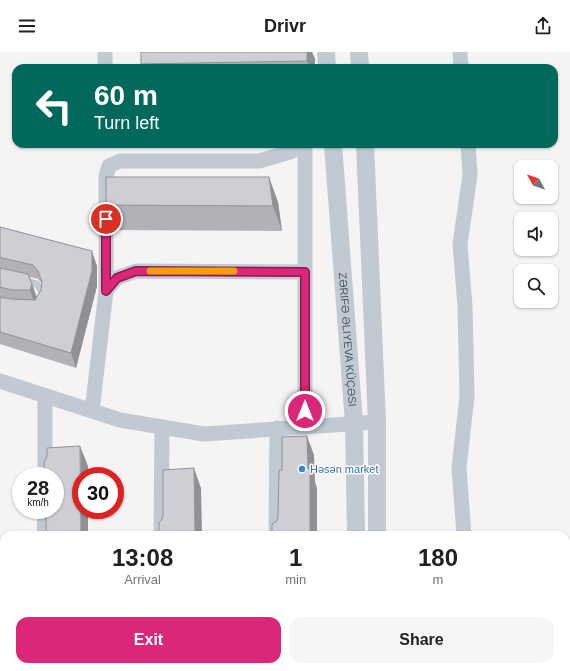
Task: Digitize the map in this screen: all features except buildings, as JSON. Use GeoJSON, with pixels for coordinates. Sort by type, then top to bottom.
{"type":"FeatureCollection","features":[{"type":"Feature","properties":{"kind":"street"},"geometry":{"type":"LineString","coordinates":[[105,52],[105,64]]}},
{"type":"Feature","properties":{"kind":"street"},"geometry":{"type":"LineString","coordinates":[[326,52],[328,64]]}},
{"type":"Feature","properties":{"kind":"street"},"geometry":{"type":"LineString","coordinates":[[359,52],[360,64]]}},
{"type":"Feature","properties":{"kind":"street"},"geometry":{"type":"LineString","coordinates":[[460,52],[461,64]]}},
{"type":"Feature","properties":{"kind":"street"},"geometry":{"type":"LineString","coordinates":[[92,411],[106,291],[106,176],[109,166],[120,161],[259,161],[290,152],[297,148]]}},
{"type":"Feature","properties":{"kind":"street"},"geometry":{"type":"LineString","coordinates":[[304,148],[306,426]]}},
{"type":"Feature","properties":{"kind":"street","name":"ZƏRIFƏ ƏLIYEVA KÜÇƏSI"},"geometry":{"type":"LineString","coordinates":[[334,148],[354,423],[356,531]]}},
{"type":"Feature","properties":{"kind":"street"},"geometry":{"type":"LineString","coordinates":[[365,148],[377,422],[378,531]]}},
{"type":"Feature","properties":{"kind":"street"},"geometry":{"type":"LineString","coordinates":[[464,531],[459,468],[466,396],[465,306],[460,244],[470,175],[468,148]]}},
{"type":"Feature","properties":{"kind":"street"},"geometry":{"type":"LineString","coordinates":[[106,291],[117,278],[136,271],[305,272]]}},
{"type":"Feature","properties":{"kind":"street"},"geometry":{"type":"LineString","coordinates":[[0,381],[120,420],[204,434],[377,422]]}},
{"type":"Feature","properties":{"kind":"street"},"geometry":{"type":"LineString","coordinates":[[45,396],[45,467]]}},
{"type":"Feature","properties":{"kind":"street"},"geometry":{"type":"LineString","coordinates":[[161,531],[162,427]]}},
{"type":"Feature","properties":{"kind":"street"},"geometry":{"type":"LineString","coordinates":[[276,531],[277,428]]}},
{"type":"Feature","properties":{"kind":"street"},"geometry":{"type":"LineString","coordinates":[[44,531],[45,519]]}},
{"type":"Feature","properties":{"kind":"lane"},"geometry":{"type":"LineString","coordinates":[[14,279],[37,284],[43,294],[42,304]]}},
{"type":"Feature","properties":{"kind":"slow traffic"},"geometry":{"type":"LineString","coordinates":[[150,271],[234,271]]}},
{"type":"Feature","properties":{"kind":"place","name":"Həsən market"},"geometry":{"type":"Point","coordinates":[302,469]}},
{"type":"Feature","properties":{"kind":"route"},"geometry":{"type":"LineString","coordinates":[[106,219],[106,291],[117,278],[136,271],[305,272],[305,411]]}}]}
